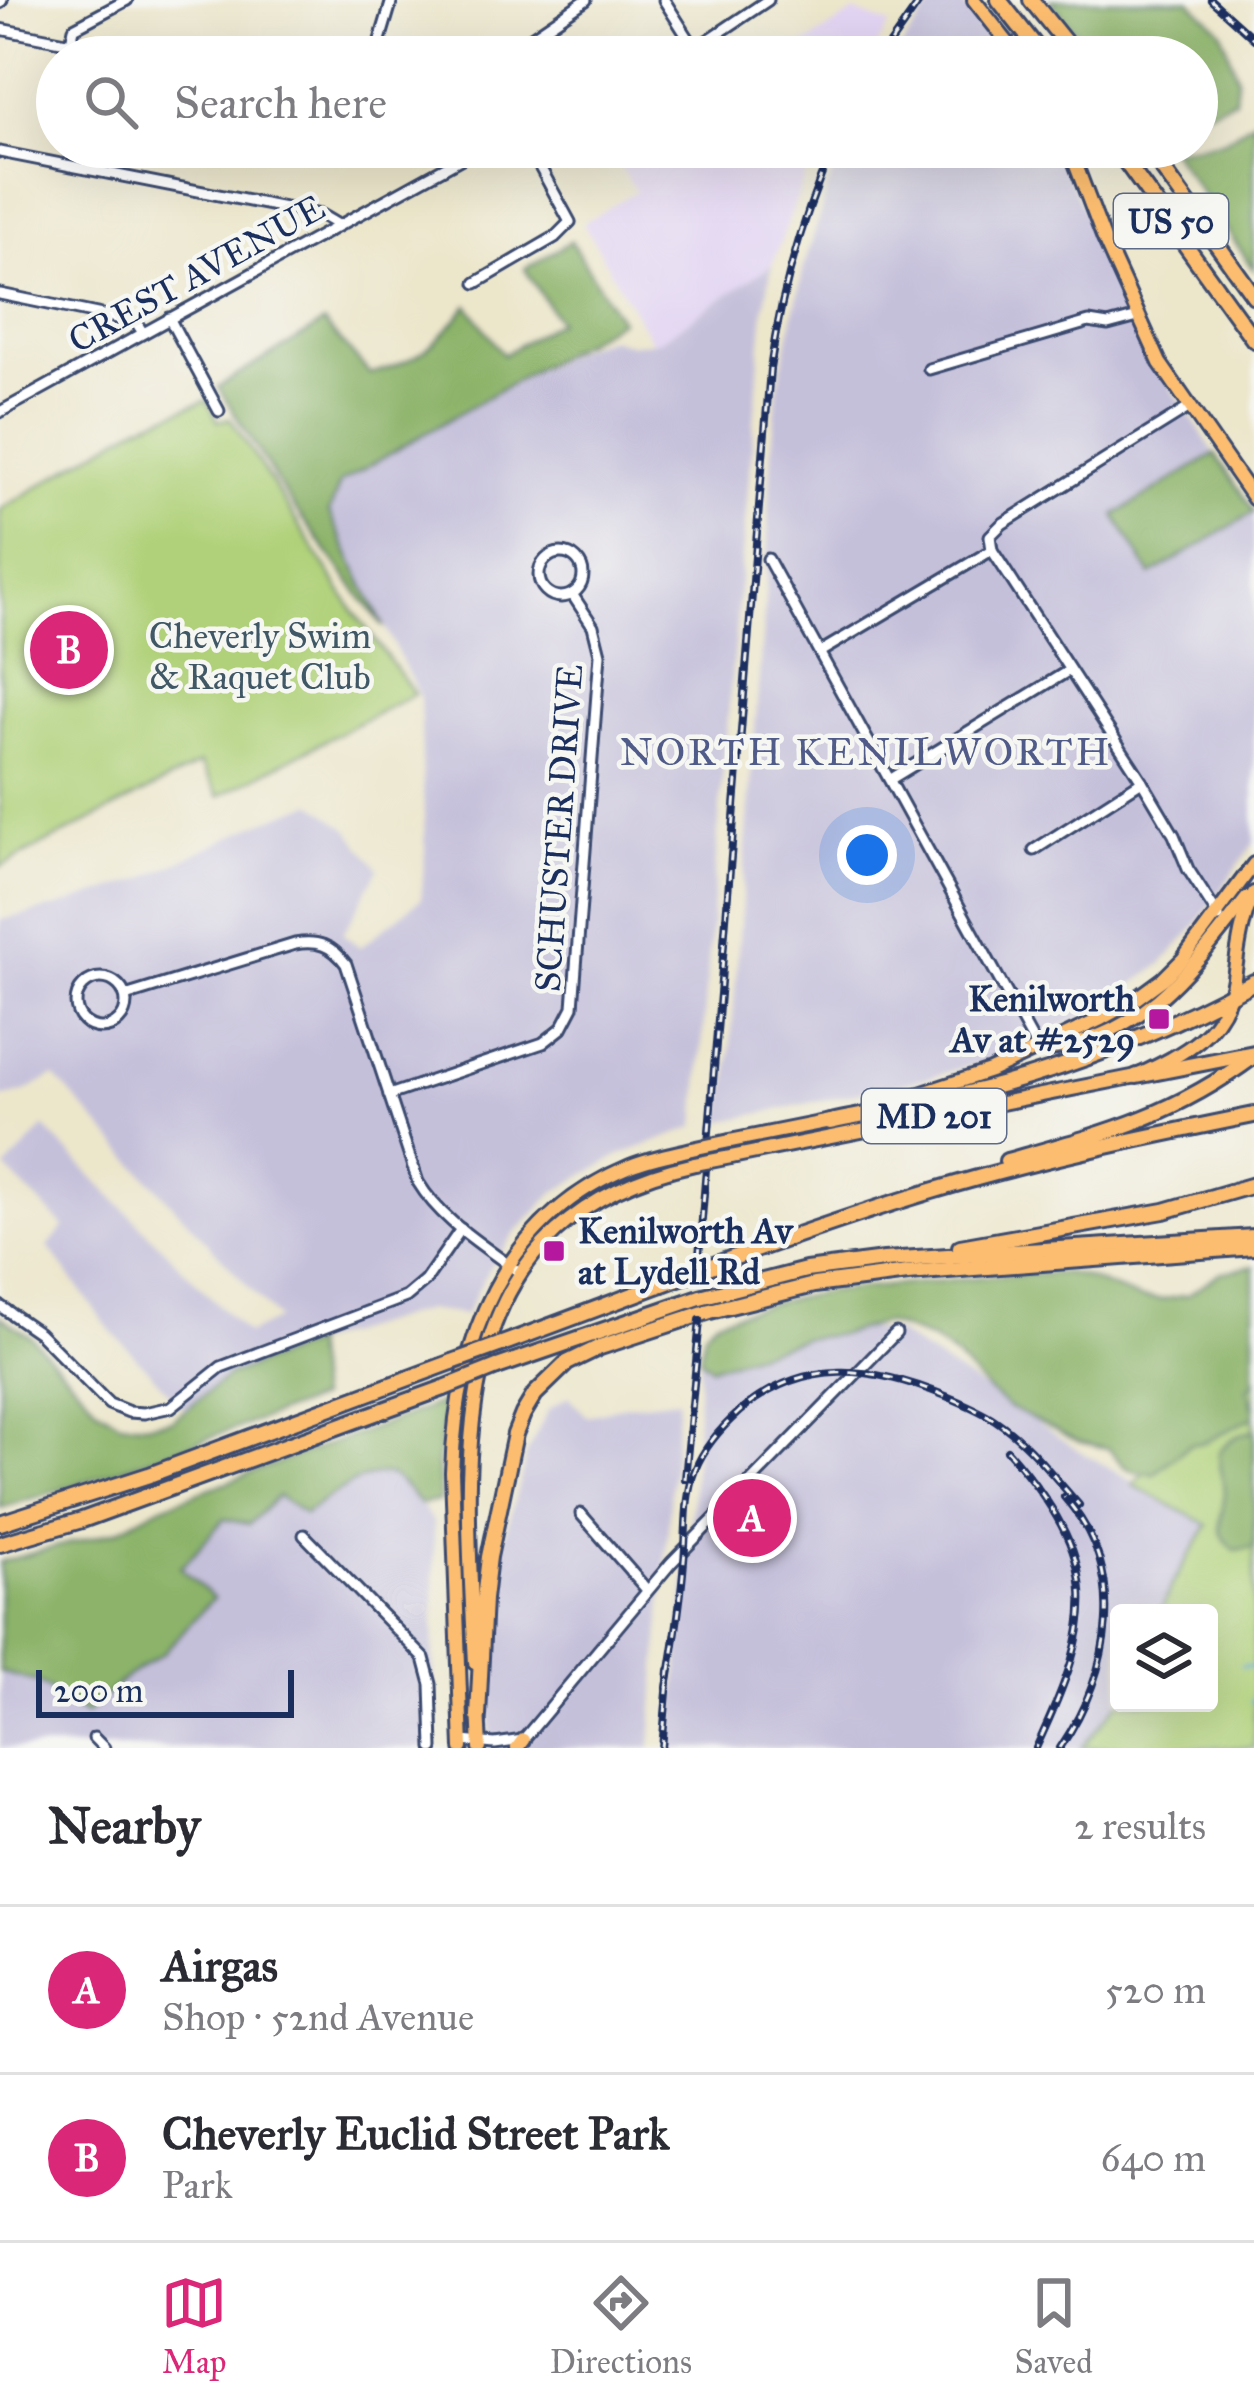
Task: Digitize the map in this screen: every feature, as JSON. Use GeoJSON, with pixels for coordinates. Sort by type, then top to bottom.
{"type":"FeatureCollection","features":[{"type":"Feature","properties":{"kind":"highway"},"geometry":{"type":"LineString","coordinates":[[999,0],[1027,36]]}},
{"type":"Feature","properties":{"kind":"highway"},"geometry":{"type":"LineString","coordinates":[[1031,0],[1060,36]]}},
{"type":"Feature","properties":{"kind":"highway","name":"US 50"},"geometry":{"type":"LineString","coordinates":[[1130,168],[1254,340]]}},
{"type":"Feature","properties":{"kind":"highway","name":"US 50"},"geometry":{"type":"LineString","coordinates":[[1162,168],[1254,296]]}},
{"type":"Feature","properties":{"kind":"highway","name":"MD 201"},"geometry":{"type":"LineString","coordinates":[[830,1122],[1034,1075],[1124,1043],[1254,982]]}},
{"type":"Feature","properties":{"kind":"highway"},"geometry":{"type":"LineString","coordinates":[[936,1190],[1172,1107],[1254,1054]]}},
{"type":"Feature","properties":{"kind":"highway","name":"MD 201"},"geometry":{"type":"LineString","coordinates":[[1137,1076],[1254,1054]]}},
{"type":"Feature","properties":{"kind":"highway"},"geometry":{"type":"LineString","coordinates":[[0,1523],[149,1475],[805,1232],[936,1190],[1254,1115]]}},
{"type":"Feature","properties":{"kind":"highway"},"geometry":{"type":"LineString","coordinates":[[0,1544],[82,1520],[497,1367],[730,1288],[806,1270],[1164,1211],[1254,1185]]}},
{"type":"Feature","properties":{"kind":"highway"},"geometry":{"type":"LineString","coordinates":[[884,1260],[1254,1237]]}},
{"type":"Feature","properties":{"kind":"highway"},"geometry":{"type":"LineString","coordinates":[[478,1716],[484,1598],[510,1455],[529,1404],[542,1384],[567,1363],[600,1347],[710,1311],[814,1285],[908,1273],[1254,1246]]}},
{"type":"Feature","properties":{"kind":"main road"},"geometry":{"type":"LineString","coordinates":[[974,0],[1002,36]]}},
{"type":"Feature","properties":{"kind":"main road"},"geometry":{"type":"LineString","coordinates":[[1078,168],[1160,363],[1254,499]]}},
{"type":"Feature","properties":{"kind":"main road"},"geometry":{"type":"LineString","coordinates":[[830,1122],[968,1080],[1038,1049],[1088,1039],[1144,1011],[1187,975],[1254,864]]}},
{"type":"Feature","properties":{"kind":"main road"},"geometry":{"type":"LineString","coordinates":[[1221,921],[1254,891]]}},
{"type":"Feature","properties":{"kind":"main road"},"geometry":{"type":"LineString","coordinates":[[1137,1076],[1200,1042],[1219,1020],[1230,995],[1241,927],[1254,891]]}},
{"type":"Feature","properties":{"kind":"main road"},"geometry":{"type":"LineString","coordinates":[[1221,921],[1235,963]]}},
{"type":"Feature","properties":{"kind":"main road","name":"MD 201"},"geometry":{"type":"LineString","coordinates":[[480,1746],[467,1488],[471,1417],[487,1342],[521,1274],[551,1237],[592,1204],[632,1182],[695,1164],[1137,1076]]}},
{"type":"Feature","properties":{"kind":"main road","name":"MD 201"},"geometry":{"type":"LineString","coordinates":[[462,1744],[454,1429],[472,1338],[508,1264],[549,1218],[596,1183],[652,1158],[830,1122]]}},
{"type":"Feature","properties":{"kind":"street"},"geometry":{"type":"LineString","coordinates":[[72,36],[74,28],[128,0]]}},
{"type":"Feature","properties":{"kind":"street"},"geometry":{"type":"LineString","coordinates":[[382,36],[392,0]]}},
{"type":"Feature","properties":{"kind":"street"},"geometry":{"type":"LineString","coordinates":[[533,36],[586,0]]}},
{"type":"Feature","properties":{"kind":"street"},"geometry":{"type":"LineString","coordinates":[[664,0],[687,36]]}},
{"type":"Feature","properties":{"kind":"street"},"geometry":{"type":"LineString","coordinates":[[714,36],[768,0]]}},
{"type":"Feature","properties":{"kind":"street"},"geometry":{"type":"LineString","coordinates":[[0,28],[38,36]]}},
{"type":"Feature","properties":{"kind":"street"},"geometry":{"type":"LineString","coordinates":[[0,152],[36,159]]}},
{"type":"Feature","properties":{"kind":"street"},"geometry":{"type":"LineString","coordinates":[[82,168],[321,215],[338,225]]}},
{"type":"Feature","properties":{"kind":"street","name":"CREST AVENUE"},"geometry":{"type":"LineString","coordinates":[[0,412],[443,168]]}},
{"type":"Feature","properties":{"kind":"street"},"geometry":{"type":"LineString","coordinates":[[476,283],[541,246],[570,223],[540,168]]}},
{"type":"Feature","properties":{"kind":"street"},"geometry":{"type":"LineString","coordinates":[[0,294],[136,322],[143,333]]}},
{"type":"Feature","properties":{"kind":"street"},"geometry":{"type":"LineString","coordinates":[[929,369],[1089,322],[1108,325],[1138,317]]}},
{"type":"Feature","properties":{"kind":"street"},"geometry":{"type":"LineString","coordinates":[[169,318],[219,411]]}},
{"type":"Feature","properties":{"kind":"street"},"geometry":{"type":"LineString","coordinates":[[1190,407],[1013,515],[989,542],[1142,781],[1221,921]]}},
{"type":"Feature","properties":{"kind":"street"},"geometry":{"type":"LineString","coordinates":[[820,652],[992,550]]}},
{"type":"Feature","properties":{"kind":"street"},"geometry":{"type":"LineString","coordinates":[[564,553],[578,560],[583,578],[572,595],[554,596],[543,588],[539,570],[546,558],[564,553]]}},
{"type":"Feature","properties":{"kind":"street"},"geometry":{"type":"LineString","coordinates":[[768,559],[1038,1049]]}},
{"type":"Feature","properties":{"kind":"street","name":"SCHUSTER DRIVE"},"geometry":{"type":"LineString","coordinates":[[389,1095],[543,1043],[562,1028],[573,1007],[600,654],[593,626],[572,595]]}},
{"type":"Feature","properties":{"kind":"street"},"geometry":{"type":"LineString","coordinates":[[891,779],[1068,671]]}},
{"type":"Feature","properties":{"kind":"street"},"geometry":{"type":"LineString","coordinates":[[1034,850],[1142,781]]}},
{"type":"Feature","properties":{"kind":"street"},"geometry":{"type":"LineString","coordinates":[[125,996],[310,941],[339,954],[418,1182],[428,1199],[461,1229],[521,1274]]}},
{"type":"Feature","properties":{"kind":"street"},"geometry":{"type":"LineString","coordinates":[[95,979],[116,983],[125,996],[122,1017],[103,1028],[88,1025],[76,1007],[82,986],[95,979]]}},
{"type":"Feature","properties":{"kind":"street"},"geometry":{"type":"LineString","coordinates":[[0,1306],[39,1333],[97,1394],[118,1409],[144,1414],[162,1411],[221,1367],[406,1297],[425,1281],[461,1229]]}},
{"type":"Feature","properties":{"kind":"street"},"geometry":{"type":"LineString","coordinates":[[462,1744],[520,1744],[702,1529],[896,1333]]}},
{"type":"Feature","properties":{"kind":"street"},"geometry":{"type":"LineString","coordinates":[[581,1514],[647,1590]]}},
{"type":"Feature","properties":{"kind":"street"},"geometry":{"type":"LineString","coordinates":[[304,1535],[424,1658],[431,1684],[433,1748]]}},
{"type":"Feature","properties":{"kind":"street"},"geometry":{"type":"LineString","coordinates":[[94,1738],[104,1748]]}},
{"type":"Feature","properties":{"kind":"shaded area"},"geometry":{"type":"Polygon","coordinates":[[[943,0],[960,0],[986,36],[910,36],[925,14],[943,0]]]}},
{"type":"Feature","properties":{"kind":"shaded area"},"geometry":{"type":"Polygon","coordinates":[[[855,12],[890,25],[883,36],[818,36],[855,12]]]}},
{"type":"Feature","properties":{"kind":"shaded area"},"geometry":{"type":"Polygon","coordinates":[[[621,168],[808,168],[772,265],[652,342],[583,223],[636,191],[621,168]]]}},
{"type":"Feature","properties":{"kind":"shaded area"},"geometry":{"type":"Polygon","coordinates":[[[834,168],[1064,168],[1140,340],[1215,454],[1115,515],[1152,575],[1254,512],[1254,843],[1194,928],[1162,964],[1103,1006],[996,1058],[931,1077],[721,1122],[765,599],[772,445],[778,386],[804,266],[834,168]]]}},
{"type":"Feature","properties":{"kind":"shaded area"},"geometry":{"type":"Polygon","coordinates":[[[772,265],[764,309],[720,807],[696,1127],[620,1155],[555,1192],[489,1268],[465,1315],[426,1310],[312,1344],[257,1363],[185,1410],[107,1326],[48,1247],[64,1227],[6,1169],[44,1127],[247,1334],[278,1319],[54,1076],[23,1093],[0,1098],[0,920],[143,879],[259,823],[313,803],[347,828],[379,869],[343,934],[360,947],[421,899],[425,851],[420,698],[329,513],[340,482],[579,347],[609,338],[630,344],[659,341],[772,265]]]}},
{"type":"Feature","properties":{"kind":"shaded area"},"geometry":{"type":"Polygon","coordinates":[[[861,1328],[896,1333],[1080,1451],[1209,1525],[1164,1604],[1110,1604],[1112,1712],[1082,1748],[672,1748],[700,1358],[711,1367],[802,1339],[861,1328]]]}},
{"type":"Feature","properties":{"kind":"shaded area"},"geometry":{"type":"Polygon","coordinates":[[[569,1396],[586,1416],[678,1399],[651,1748],[490,1748],[495,1572],[528,1450],[549,1409],[569,1396]]]}},
{"type":"Feature","properties":{"kind":"shaded area"},"geometry":{"type":"Polygon","coordinates":[[[374,1474],[391,1476],[434,1523],[434,1748],[0,1748],[0,1672],[38,1682],[87,1714],[126,1677],[163,1653],[212,1597],[181,1568],[224,1519],[238,1523],[278,1496],[304,1514],[374,1474]]]}},
{"type":"Feature","properties":{"kind":"green space"},"geometry":{"type":"Polygon","coordinates":[[[1050,0],[1189,0],[1222,31],[1237,77],[1235,99],[1218,106],[1218,36],[1080,36],[1050,0]]]}},
{"type":"Feature","properties":{"kind":"green space"},"geometry":{"type":"Polygon","coordinates":[[[1254,120],[1254,269],[1184,168],[1218,168],[1218,141],[1254,120]]]}},
{"type":"Feature","properties":{"kind":"green space"},"geometry":{"type":"Polygon","coordinates":[[[571,241],[620,320],[340,483],[329,513],[384,627],[292,505],[218,387],[324,323],[370,374],[387,369],[426,350],[468,305],[503,355],[558,321],[525,269],[571,241]]]}},
{"type":"Feature","properties":{"kind":"green space","name":"Cheverly Swim & Raquet Club"},"geometry":{"type":"Polygon","coordinates":[[[207,400],[218,421],[230,418],[355,613],[414,694],[219,796],[200,764],[0,867],[0,510],[138,426],[207,400]]]}},
{"type":"Feature","properties":{"kind":"green space"},"geometry":{"type":"Polygon","coordinates":[[[1215,454],[1254,512],[1151,575],[1115,515],[1215,454]]]}},
{"type":"Feature","properties":{"kind":"green space"},"geometry":{"type":"Polygon","coordinates":[[[1254,1266],[1254,1383],[1247,1389],[1253,1417],[1204,1443],[1190,1444],[1154,1474],[1135,1472],[1108,1448],[1080,1442],[1008,1407],[956,1357],[932,1340],[895,1326],[883,1323],[802,1339],[711,1367],[700,1358],[704,1331],[717,1319],[826,1292],[1066,1273],[1139,1298],[1160,1300],[1188,1295],[1220,1273],[1254,1266]]]}},
{"type":"Feature","properties":{"kind":"green space"},"geometry":{"type":"Polygon","coordinates":[[[0,1316],[30,1336],[98,1408],[120,1422],[173,1420],[229,1375],[312,1344],[318,1399],[0,1508],[0,1316]]]}},
{"type":"Feature","properties":{"kind":"green space"},"geometry":{"type":"Polygon","coordinates":[[[1254,1377],[1254,1748],[1082,1748],[1112,1712],[1218,1712],[1218,1604],[1164,1604],[1208,1525],[1133,1485],[1166,1450],[1254,1377]]]}},
{"type":"Feature","properties":{"kind":"green space"},"geometry":{"type":"Polygon","coordinates":[[[446,1401],[437,1463],[440,1501],[420,1504],[395,1478],[382,1474],[346,1487],[304,1514],[278,1496],[249,1524],[224,1519],[181,1568],[213,1598],[163,1653],[126,1677],[86,1714],[38,1682],[0,1672],[0,1562],[116,1531],[162,1506],[446,1401]]]}},
{"type":"Feature","properties":{"kind":"green space"},"geometry":{"type":"Polygon","coordinates":[[[1254,1431],[1254,1547],[1235,1550],[1220,1529],[1224,1493],[1219,1452],[1234,1438],[1254,1431]]]}},
{"type":"Feature","properties":{"kind":"waterway"},"geometry":{"type":"LineString","coordinates":[[1241,1666],[1254,1666]]}},
{"type":"Feature","properties":{"kind":"waterway"},"geometry":{"type":"LineString","coordinates":[[1251,1702],[1254,1698]]}},
{"type":"Feature","properties":{"kind":"railway"},"geometry":{"type":"LineString","coordinates":[[896,36],[921,0]]}},
{"type":"Feature","properties":{"kind":"railway"},"geometry":{"type":"LineString","coordinates":[[1211,0],[1254,39]]}},
{"type":"Feature","properties":{"kind":"railway"},"geometry":{"type":"LineString","coordinates":[[699,1256],[770,369],[794,256],[825,168]]}},
{"type":"Feature","properties":{"kind":"railway"},"geometry":{"type":"LineString","coordinates":[[685,1479],[700,1320]]}},
{"type":"Feature","properties":{"kind":"railway"},"geometry":{"type":"LineString","coordinates":[[667,1688],[691,1480],[708,1446],[732,1418],[789,1382],[814,1374],[865,1373],[959,1401],[1018,1438],[1079,1505]]}},
{"type":"Feature","properties":{"kind":"railway"},"geometry":{"type":"LineString","coordinates":[[1007,1450],[1061,1526],[1075,1559],[1081,1592],[1071,1662],[1036,1748]]}},
{"type":"Feature","properties":{"kind":"railway"},"geometry":{"type":"LineString","coordinates":[[1060,1748],[1091,1687],[1106,1622],[1098,1557],[1085,1526],[1064,1497]]}},
{"type":"Feature","properties":{"kind":"railway"},"geometry":{"type":"LineString","coordinates":[[662,1748],[669,1670]]}},
{"type":"Feature","properties":{"kind":"place","name":"Cheverly Euclid Street Park"},"geometry":{"type":"Point","coordinates":[69,650]}},
{"type":"Feature","properties":{"kind":"place","name":"Kenilworth Av at #2529"},"geometry":{"type":"Point","coordinates":[1159,1019]}},
{"type":"Feature","properties":{"kind":"place","name":"Kenilworth Av at Lydell Rd"},"geometry":{"type":"Point","coordinates":[554,1251]}},
{"type":"Feature","properties":{"kind":"place","name":"Airgas"},"geometry":{"type":"Point","coordinates":[752,1518]}},
{"type":"Feature","properties":{"kind":"district","name":"NORTH KENILWORTH"},"geometry":{"type":"Point","coordinates":[866,751]}}]}
